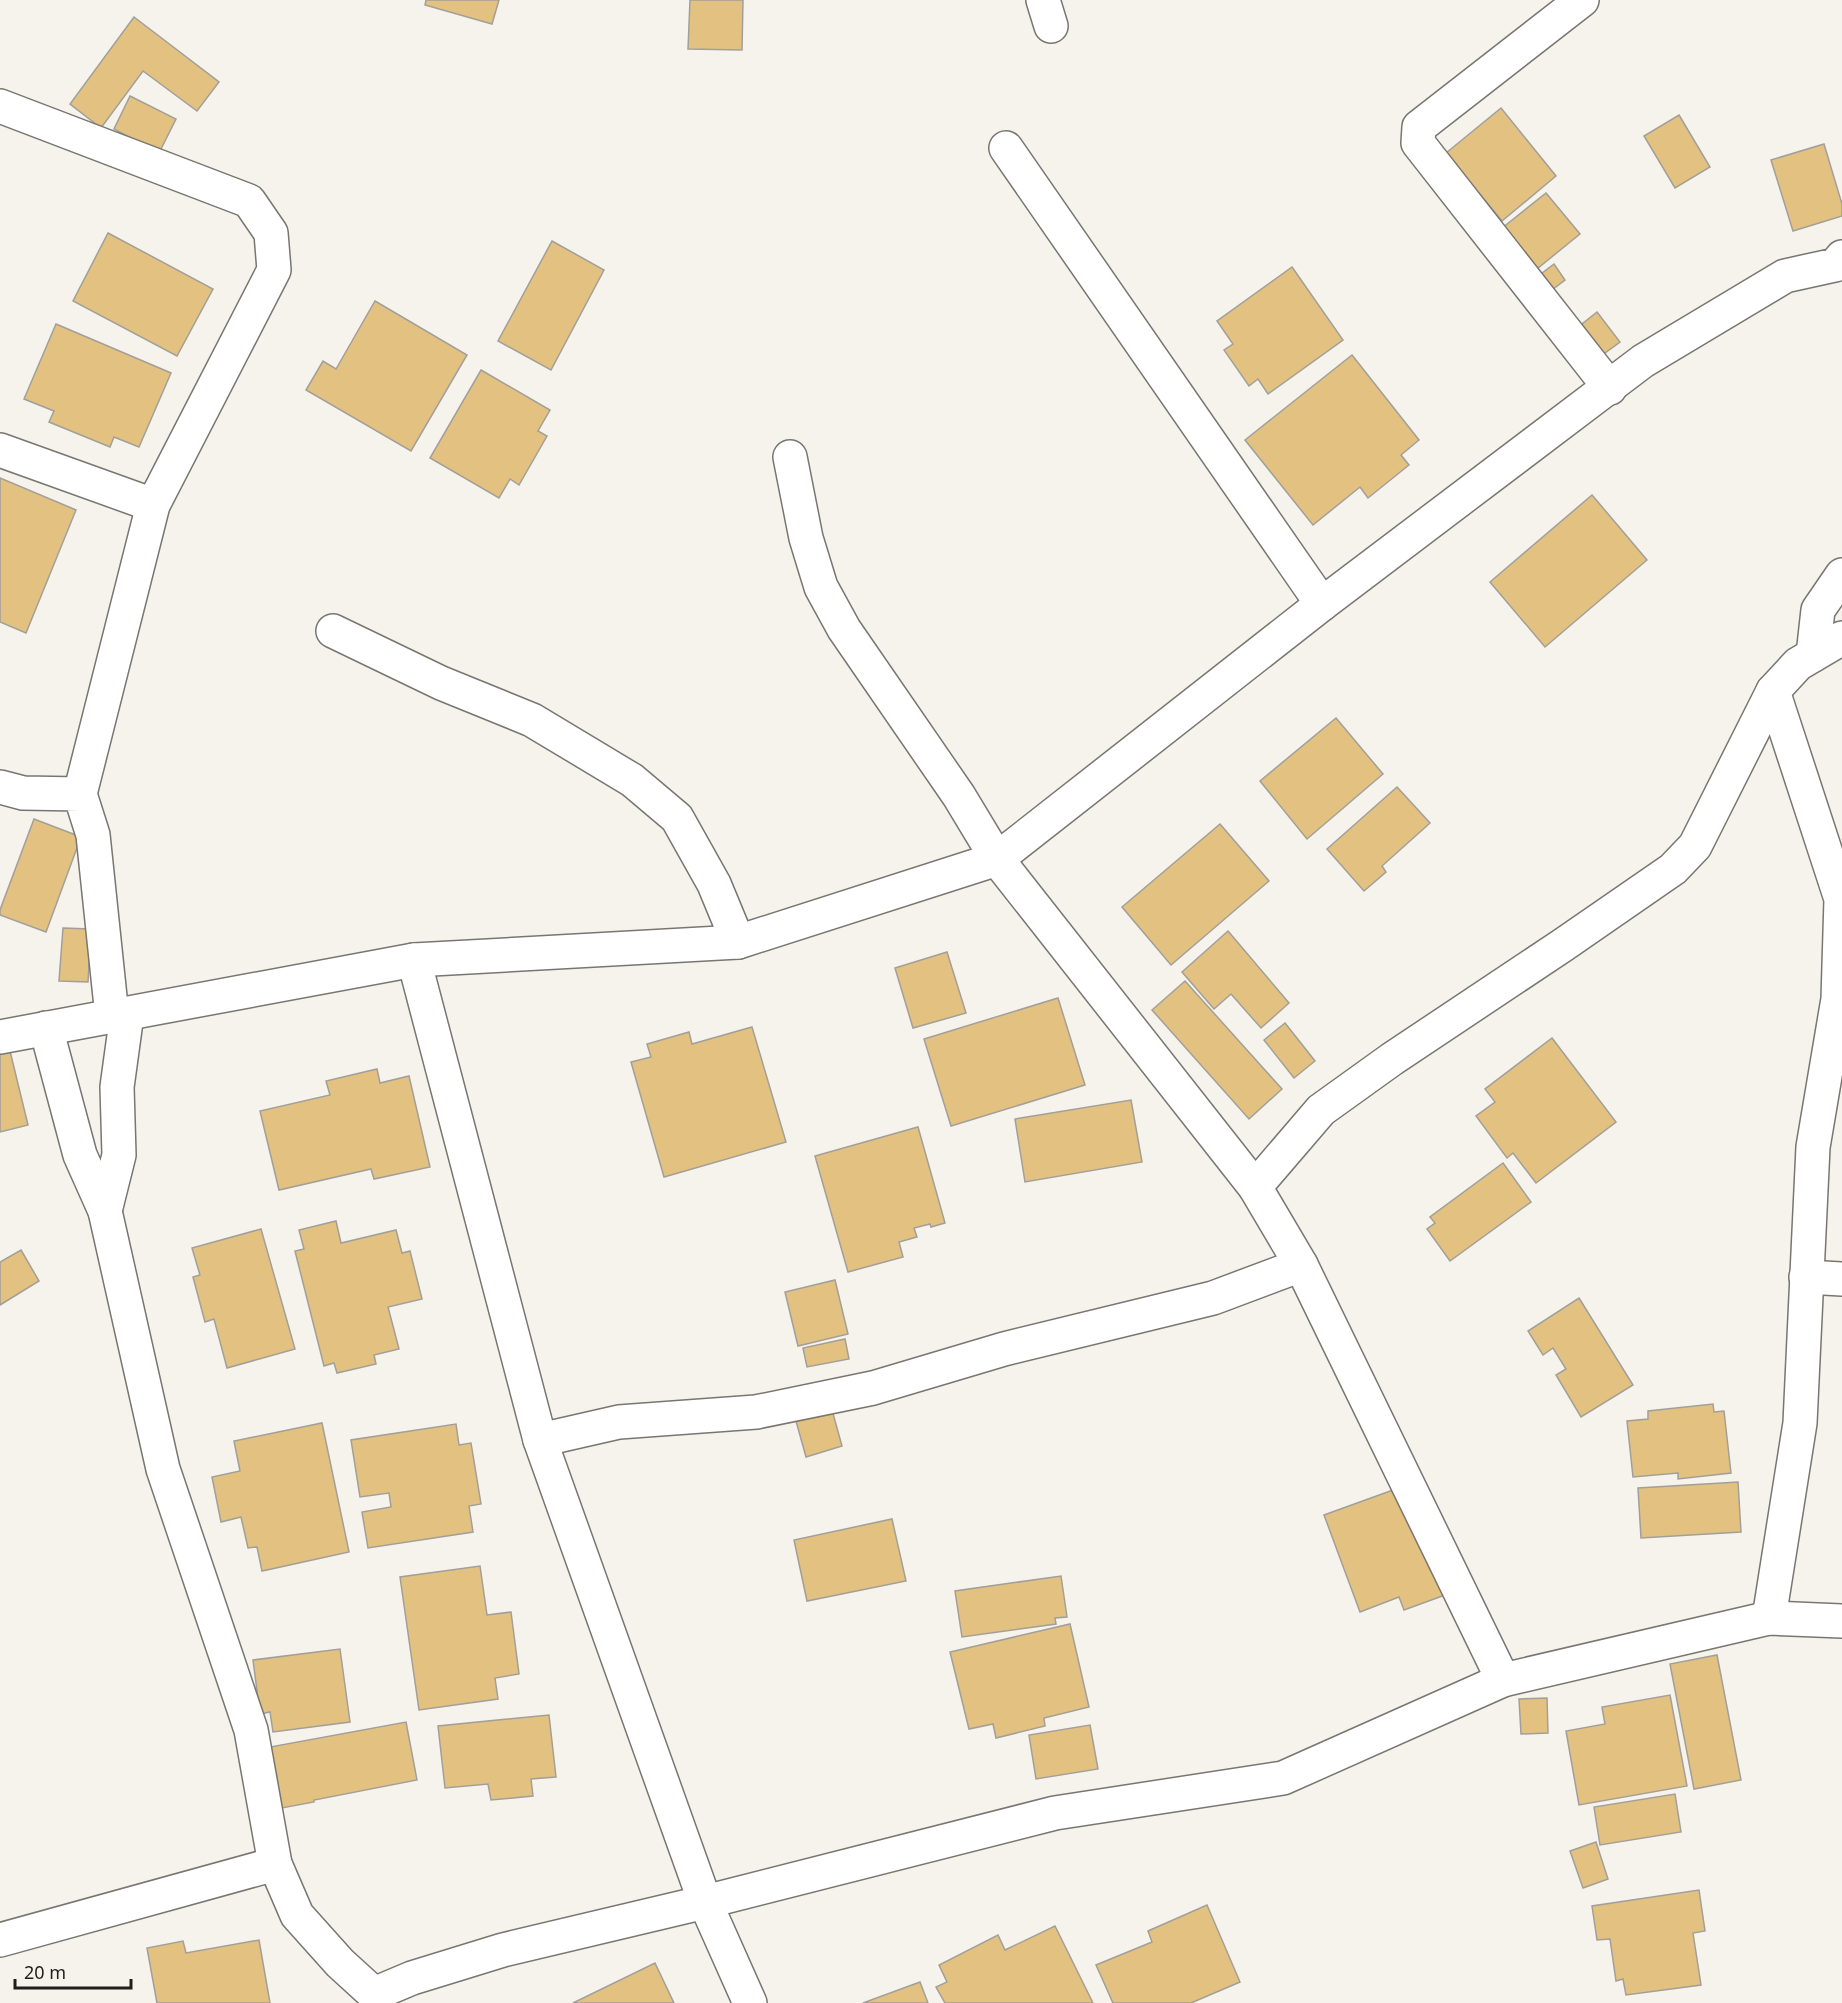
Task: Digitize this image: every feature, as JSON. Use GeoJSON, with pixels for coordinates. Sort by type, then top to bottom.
{"type":"FeatureCollection","features":[{"type":"Feature","properties":{"kind":"street"},"geometry":{"type":"LineString","coordinates":[[1582,0],[1419,128],[1419,143],[1611,388]]}},
{"type":"Feature","properties":{"kind":"street"},"geometry":{"type":"LineString","coordinates":[[0,106],[249,201],[271,233],[274,270],[153,505],[80,794],[93,835],[120,1015],[117,1087],[118,1155],[105,1211]]}},
{"type":"Feature","properties":{"kind":"street"},"geometry":{"type":"LineString","coordinates":[[1006,148],[1322,604]]}},
{"type":"Feature","properties":{"kind":"street"},"geometry":{"type":"LineString","coordinates":[[0,1037],[414,960],[738,942],[997,859],[1322,604],[1611,388],[1643,361],[1785,276],[1840,266]]}},
{"type":"Feature","properties":{"kind":"street"},"geometry":{"type":"LineString","coordinates":[[0,450],[153,505]]}},
{"type":"Feature","properties":{"kind":"street"},"geometry":{"type":"LineString","coordinates":[[790,457],[806,538],[821,587],[844,629],[959,796],[997,859],[1255,1187],[1301,1265],[1503,1680]]}},
{"type":"Feature","properties":{"kind":"street"},"geometry":{"type":"LineString","coordinates":[[1813,655],[1818,610],[1842,575]]}},
{"type":"Feature","properties":{"kind":"street"},"geometry":{"type":"LineString","coordinates":[[333,631],[441,683],[532,720],[632,780],[677,818],[714,884],[738,942]]}},
{"type":"Feature","properties":{"kind":"street"},"geometry":{"type":"LineString","coordinates":[[1255,1187],[1321,1110],[1392,1059],[1673,869],[1695,846],[1773,691],[1798,664],[1842,638]]}},
{"type":"Feature","properties":{"kind":"street"},"geometry":{"type":"LineString","coordinates":[[1769,1618],[1800,1423],[1813,1147],[1838,999],[1841,899],[1773,691]]}},
{"type":"Feature","properties":{"kind":"street"},"geometry":{"type":"LineString","coordinates":[[0,787],[23,792],[80,794]]}},
{"type":"Feature","properties":{"kind":"street"},"geometry":{"type":"LineString","coordinates":[[414,960],[540,1440],[705,1902],[750,2003]]}},
{"type":"Feature","properties":{"kind":"street"},"geometry":{"type":"LineString","coordinates":[[46,1028],[80,1155],[105,1211],[163,1468],[251,1730],[275,1864],[297,1915],[371,1998],[412,1978],[503,1950],[705,1902],[1055,1813],[1283,1778],[1503,1680],[1769,1618],[1842,1622]]}},
{"type":"Feature","properties":{"kind":"street"},"geometry":{"type":"LineString","coordinates":[[540,1440],[618,1422],[756,1412],[873,1388],[1004,1349],[1214,1298],[1301,1265]]}},
{"type":"Feature","properties":{"kind":"street"},"geometry":{"type":"LineString","coordinates":[[1806,1277],[1842,1279]]}},
{"type":"Feature","properties":{"kind":"street"},"geometry":{"type":"LineString","coordinates":[[0,1940],[275,1864]]}},
{"type":"Feature","properties":{"kind":"building"},"geometry":{"type":"Polygon","coordinates":[[[426,0],[499,0],[492,24],[425,5],[426,0]]]}},
{"type":"Feature","properties":{"kind":"building"},"geometry":{"type":"Polygon","coordinates":[[[690,0],[743,0],[742,50],[688,49],[690,0]]]}},
{"type":"Feature","properties":{"kind":"building"},"geometry":{"type":"Polygon","coordinates":[[[134,17],[219,82],[197,111],[143,71],[101,128],[70,104],[134,17]]]}},
{"type":"Feature","properties":{"kind":"building"},"geometry":{"type":"Polygon","coordinates":[[[130,96],[176,119],[159,153],[114,129],[130,96]]]}},
{"type":"Feature","properties":{"kind":"building"},"geometry":{"type":"Polygon","coordinates":[[[1501,108],[1556,176],[1502,221],[1446,153],[1501,108]]]}},
{"type":"Feature","properties":{"kind":"building"},"geometry":{"type":"Polygon","coordinates":[[[1679,115],[1710,167],[1675,188],[1644,136],[1679,115]]]}},
{"type":"Feature","properties":{"kind":"building"},"geometry":{"type":"Polygon","coordinates":[[[1824,144],[1842,204],[1842,216],[1793,231],[1771,160],[1824,144]]]}},
{"type":"Feature","properties":{"kind":"building"},"geometry":{"type":"Polygon","coordinates":[[[1546,193],[1580,234],[1527,277],[1492,236],[1546,193]]]}},
{"type":"Feature","properties":{"kind":"building"},"geometry":{"type":"Polygon","coordinates":[[[108,233],[213,289],[177,356],[73,301],[108,233]]]}},
{"type":"Feature","properties":{"kind":"building"},"geometry":{"type":"Polygon","coordinates":[[[552,241],[604,270],[551,370],[498,341],[552,241]]]}},
{"type":"Feature","properties":{"kind":"building"},"geometry":{"type":"Polygon","coordinates":[[[1554,264],[1565,280],[1544,296],[1533,280],[1554,264]]]}},
{"type":"Feature","properties":{"kind":"building"},"geometry":{"type":"Polygon","coordinates":[[[1292,267],[1343,340],[1268,394],[1258,379],[1249,386],[1224,350],[1233,344],[1217,321],[1292,267]]]}},
{"type":"Feature","properties":{"kind":"building"},"geometry":{"type":"Polygon","coordinates":[[[375,301],[467,355],[411,451],[306,390],[323,361],[336,369],[375,301]]]}},
{"type":"Feature","properties":{"kind":"building"},"geometry":{"type":"Polygon","coordinates":[[[1597,312],[1620,342],[1594,361],[1572,332],[1597,312]]]}},
{"type":"Feature","properties":{"kind":"building"},"geometry":{"type":"Polygon","coordinates":[[[56,324],[171,373],[139,447],[114,437],[110,447],[49,422],[54,411],[24,399],[56,324]]]}},
{"type":"Feature","properties":{"kind":"building"},"geometry":{"type":"Polygon","coordinates":[[[1352,355],[1419,440],[1401,455],[1409,465],[1368,498],[1360,487],[1313,525],[1245,440],[1352,355]]]}},
{"type":"Feature","properties":{"kind":"building"},"geometry":{"type":"Polygon","coordinates":[[[481,370],[550,410],[538,431],[547,436],[519,485],[510,479],[499,498],[430,458],[481,370]]]}},
{"type":"Feature","properties":{"kind":"building"},"geometry":{"type":"Polygon","coordinates":[[[0,478],[76,510],[26,633],[0,622],[0,478]]]}},
{"type":"Feature","properties":{"kind":"building"},"geometry":{"type":"Polygon","coordinates":[[[1592,495],[1647,560],[1545,647],[1490,582],[1592,495]]]}},
{"type":"Feature","properties":{"kind":"building"},"geometry":{"type":"Polygon","coordinates":[[[1336,718],[1383,774],[1307,839],[1260,781],[1336,718]]]}},
{"type":"Feature","properties":{"kind":"building"},"geometry":{"type":"Polygon","coordinates":[[[1397,787],[1430,823],[1382,866],[1386,872],[1364,891],[1327,849],[1397,787]]]}},
{"type":"Feature","properties":{"kind":"building"},"geometry":{"type":"Polygon","coordinates":[[[34,819],[81,837],[46,932],[0,915],[34,819]]]}},
{"type":"Feature","properties":{"kind":"building"},"geometry":{"type":"Polygon","coordinates":[[[1220,824],[1269,881],[1171,965],[1122,907],[1220,824]]]}},
{"type":"Feature","properties":{"kind":"building"},"geometry":{"type":"Polygon","coordinates":[[[63,928],[91,929],[88,982],[59,981],[63,928]]]}},
{"type":"Feature","properties":{"kind":"building"},"geometry":{"type":"Polygon","coordinates":[[[1228,931],[1289,1003],[1261,1028],[1231,994],[1214,1009],[1182,972],[1228,931]]]}},
{"type":"Feature","properties":{"kind":"building"},"geometry":{"type":"Polygon","coordinates":[[[947,952],[966,1013],[913,1028],[895,968],[947,952]]]}},
{"type":"Feature","properties":{"kind":"building"},"geometry":{"type":"Polygon","coordinates":[[[1185,981],[1282,1089],[1249,1119],[1152,1010],[1185,981]]]}},
{"type":"Feature","properties":{"kind":"building"},"geometry":{"type":"Polygon","coordinates":[[[1058,998],[1085,1085],[951,1126],[924,1039],[1058,998]]]}},
{"type":"Feature","properties":{"kind":"building"},"geometry":{"type":"Polygon","coordinates":[[[1285,1023],[1315,1061],[1294,1078],[1264,1040],[1285,1023]]]}},
{"type":"Feature","properties":{"kind":"building"},"geometry":{"type":"Polygon","coordinates":[[[752,1027],[786,1142],[664,1177],[631,1062],[651,1057],[647,1044],[689,1032],[692,1044],[752,1027]]]}},
{"type":"Feature","properties":{"kind":"building"},"geometry":{"type":"Polygon","coordinates":[[[1552,1038],[1616,1122],[1536,1183],[1513,1153],[1507,1158],[1476,1116],[1495,1102],[1485,1089],[1552,1038]]]}},
{"type":"Feature","properties":{"kind":"building"},"geometry":{"type":"Polygon","coordinates":[[[10,1051],[28,1125],[0,1132],[0,1053],[10,1051]]]}},
{"type":"Feature","properties":{"kind":"building"},"geometry":{"type":"Polygon","coordinates":[[[377,1069],[380,1083],[409,1076],[430,1167],[374,1179],[371,1169],[279,1190],[260,1111],[330,1095],[326,1081],[377,1069]]]}},
{"type":"Feature","properties":{"kind":"building"},"geometry":{"type":"Polygon","coordinates":[[[1131,1100],[1142,1162],[1025,1182],[1015,1119],[1131,1100]]]}},
{"type":"Feature","properties":{"kind":"building"},"geometry":{"type":"Polygon","coordinates":[[[918,1127],[945,1223],[914,1228],[917,1237],[899,1242],[903,1257],[848,1272],[815,1156],[918,1127]]]}},
{"type":"Feature","properties":{"kind":"building"},"geometry":{"type":"Polygon","coordinates":[[[1503,1163],[1531,1202],[1450,1261],[1427,1229],[1435,1223],[1430,1217],[1503,1163]]]}},
{"type":"Feature","properties":{"kind":"building"},"geometry":{"type":"Polygon","coordinates":[[[336,1221],[341,1243],[396,1230],[402,1253],[410,1251],[422,1299],[388,1307],[399,1349],[374,1355],[376,1364],[337,1373],[334,1363],[324,1366],[295,1251],[304,1249],[299,1230],[336,1221]]]}},
{"type":"Feature","properties":{"kind":"building"},"geometry":{"type":"Polygon","coordinates":[[[261,1229],[295,1349],[227,1368],[214,1319],[205,1322],[193,1277],[200,1275],[192,1248],[261,1229]]]}},
{"type":"Feature","properties":{"kind":"building"},"geometry":{"type":"Polygon","coordinates":[[[21,1250],[39,1281],[0,1305],[0,1262],[21,1250]]]}},
{"type":"Feature","properties":{"kind":"building"},"geometry":{"type":"Polygon","coordinates":[[[835,1280],[848,1334],[798,1346],[785,1292],[835,1280]]]}},
{"type":"Feature","properties":{"kind":"building"},"geometry":{"type":"Polygon","coordinates":[[[1579,1298],[1633,1385],[1581,1417],[1556,1375],[1566,1369],[1553,1348],[1543,1355],[1528,1331],[1579,1298]]]}},
{"type":"Feature","properties":{"kind":"building"},"geometry":{"type":"Polygon","coordinates":[[[845,1339],[849,1359],[807,1367],[803,1348],[845,1339]]]}},
{"type":"Feature","properties":{"kind":"building"},"geometry":{"type":"Polygon","coordinates":[[[1713,1404],[1714,1412],[1724,1411],[1731,1473],[1678,1479],[1678,1473],[1633,1477],[1627,1421],[1648,1419],[1648,1411],[1713,1404]]]}},
{"type":"Feature","properties":{"kind":"building"},"geometry":{"type":"Polygon","coordinates":[[[832,1410],[842,1446],[806,1457],[796,1421],[832,1410]]]}},
{"type":"Feature","properties":{"kind":"building"},"geometry":{"type":"Polygon","coordinates":[[[322,1423],[349,1552],[262,1571],[257,1547],[248,1548],[241,1517],[221,1522],[212,1477],[240,1471],[234,1441],[322,1423]]]}},
{"type":"Feature","properties":{"kind":"building"},"geometry":{"type":"Polygon","coordinates":[[[456,1424],[459,1445],[471,1443],[481,1504],[469,1506],[473,1532],[368,1548],[362,1512],[391,1507],[389,1493],[360,1497],[351,1440],[456,1424]]]}},
{"type":"Feature","properties":{"kind":"building"},"geometry":{"type":"Polygon","coordinates":[[[1738,1482],[1741,1532],[1641,1538],[1638,1488],[1738,1482]]]}},
{"type":"Feature","properties":{"kind":"building"},"geometry":{"type":"Polygon","coordinates":[[[1404,1486],[1445,1595],[1404,1610],[1399,1597],[1360,1612],[1324,1515],[1404,1486]]]}},
{"type":"Feature","properties":{"kind":"building"},"geometry":{"type":"Polygon","coordinates":[[[892,1519],[906,1581],[807,1601],[794,1540],[892,1519]]]}},
{"type":"Feature","properties":{"kind":"building"},"geometry":{"type":"Polygon","coordinates":[[[480,1566],[487,1615],[511,1612],[519,1674],[495,1678],[498,1699],[419,1710],[400,1577],[480,1566]]]}},
{"type":"Feature","properties":{"kind":"building"},"geometry":{"type":"Polygon","coordinates":[[[1061,1576],[1067,1617],[1055,1618],[1056,1624],[962,1637],[955,1591],[1061,1576]]]}},
{"type":"Feature","properties":{"kind":"building"},"geometry":{"type":"Polygon","coordinates":[[[1070,1624],[1089,1707],[1044,1718],[1045,1726],[996,1738],[993,1724],[969,1729],[950,1652],[1070,1624]]]}},
{"type":"Feature","properties":{"kind":"building"},"geometry":{"type":"Polygon","coordinates":[[[340,1649],[350,1722],[273,1732],[270,1712],[260,1714],[253,1660],[340,1649]]]}},
{"type":"Feature","properties":{"kind":"building"},"geometry":{"type":"Polygon","coordinates":[[[1717,1655],[1741,1780],[1694,1789],[1670,1664],[1717,1655]]]}},
{"type":"Feature","properties":{"kind":"building"},"geometry":{"type":"Polygon","coordinates":[[[1670,1695],[1687,1786],[1579,1805],[1566,1731],[1605,1724],[1602,1707],[1670,1695]]]}},
{"type":"Feature","properties":{"kind":"building"},"geometry":{"type":"Polygon","coordinates":[[[1547,1698],[1548,1733],[1521,1734],[1519,1699],[1547,1698]]]}},
{"type":"Feature","properties":{"kind":"building"},"geometry":{"type":"Polygon","coordinates":[[[549,1715],[556,1777],[531,1779],[533,1796],[491,1800],[488,1784],[445,1788],[438,1726],[549,1715]]]}},
{"type":"Feature","properties":{"kind":"building"},"geometry":{"type":"Polygon","coordinates":[[[406,1722],[417,1780],[282,1808],[270,1747],[406,1722]]]}},
{"type":"Feature","properties":{"kind":"building"},"geometry":{"type":"Polygon","coordinates":[[[1090,1725],[1098,1769],[1036,1779],[1029,1735],[1090,1725]]]}},
{"type":"Feature","properties":{"kind":"building"},"geometry":{"type":"Polygon","coordinates":[[[1675,1794],[1681,1832],[1600,1845],[1594,1807],[1675,1794]]]}},
{"type":"Feature","properties":{"kind":"building"},"geometry":{"type":"Polygon","coordinates":[[[1596,1842],[1608,1879],[1583,1888],[1570,1851],[1596,1842]]]}},
{"type":"Feature","properties":{"kind":"building"},"geometry":{"type":"Polygon","coordinates":[[[1699,1890],[1705,1931],[1693,1933],[1701,1985],[1626,1995],[1623,1979],[1616,1981],[1610,1939],[1597,1940],[1592,1906],[1699,1890]]]}},
{"type":"Feature","properties":{"kind":"building"},"geometry":{"type":"Polygon","coordinates":[[[1207,1905],[1240,1982],[1191,2003],[1113,2003],[1096,1965],[1152,1942],[1148,1931],[1207,1905]]]}},
{"type":"Feature","properties":{"kind":"building"},"geometry":{"type":"Polygon","coordinates":[[[1055,1926],[1093,2003],[945,2003],[936,1987],[947,1982],[939,1965],[998,1935],[1005,1950],[1055,1926]]]}},
{"type":"Feature","properties":{"kind":"building"},"geometry":{"type":"Polygon","coordinates":[[[259,1940],[270,2003],[157,2003],[147,1948],[183,1941],[186,1953],[259,1940]]]}},
{"type":"Feature","properties":{"kind":"building"},"geometry":{"type":"Polygon","coordinates":[[[655,1963],[674,2003],[573,2003],[655,1963]]]}},
{"type":"Feature","properties":{"kind":"building"},"geometry":{"type":"Polygon","coordinates":[[[920,1982],[928,2003],[863,2003],[920,1982]]]}}]}
